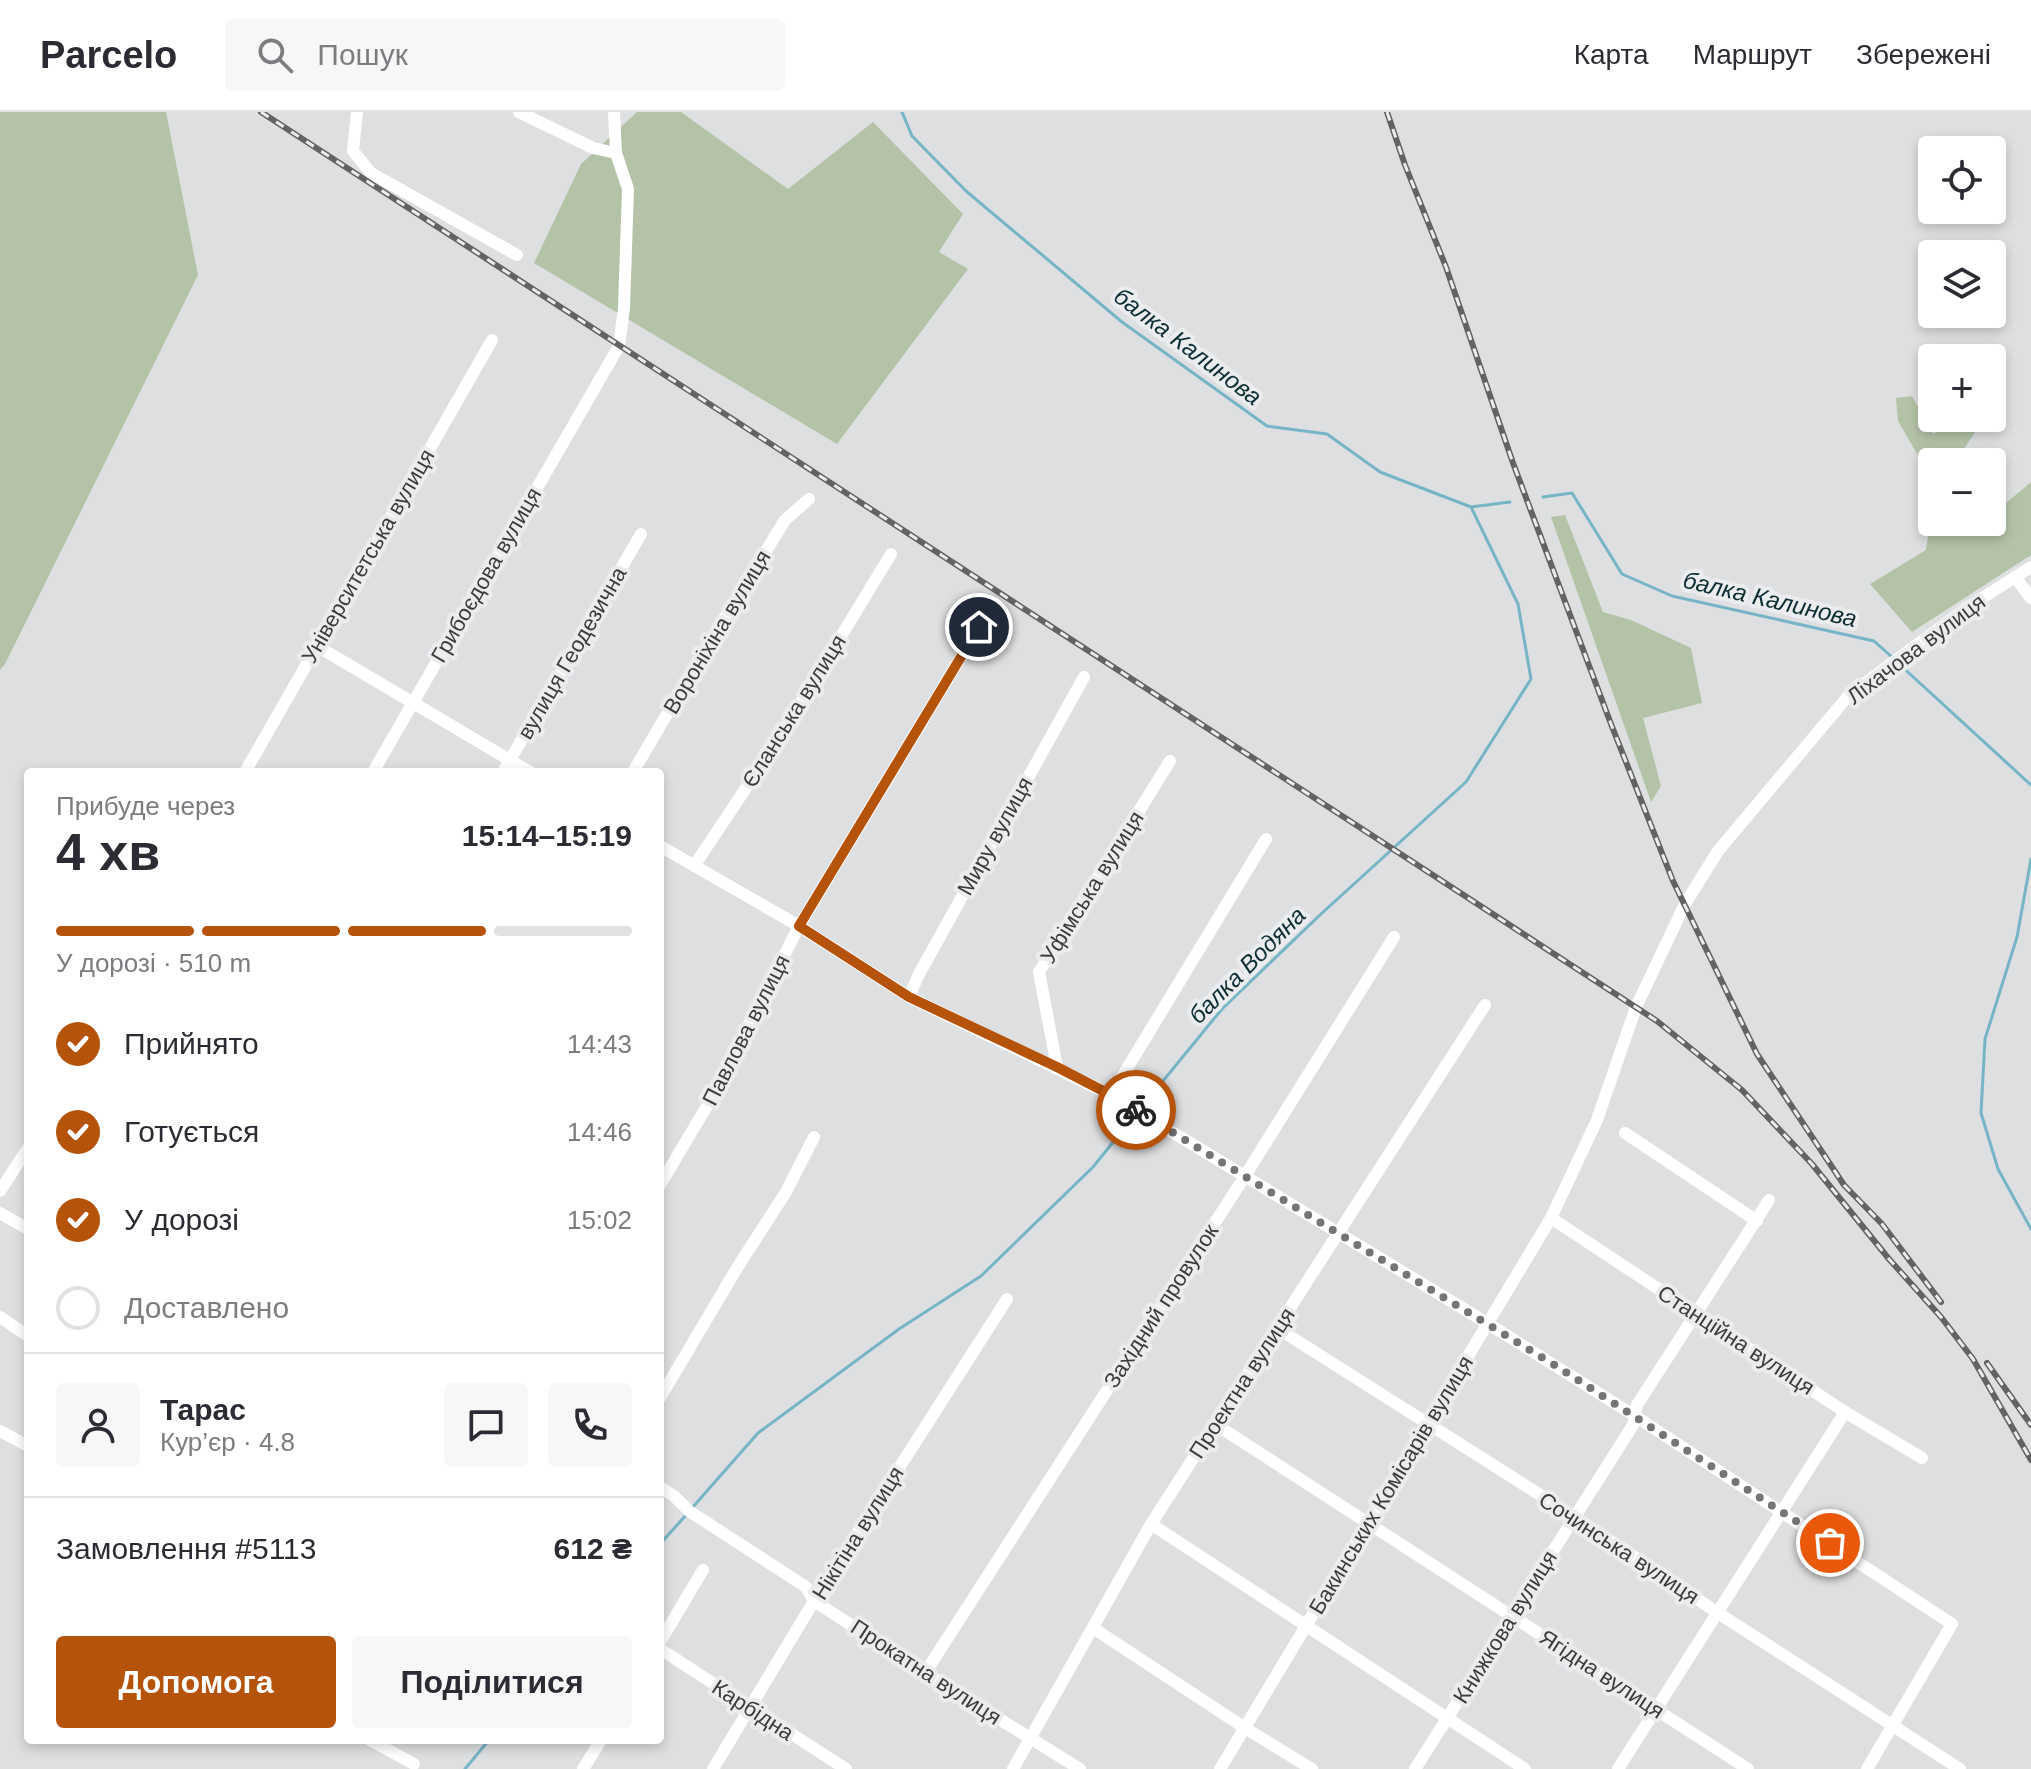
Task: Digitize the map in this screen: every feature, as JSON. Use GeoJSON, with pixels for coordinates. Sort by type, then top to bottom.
{"type":"FeatureCollection","features":[{"type":"Feature","properties":{"kind":"street"},"geometry":{"type":"LineString","coordinates":[[357,112],[353,151],[371,173],[517,255]]}},
{"type":"Feature","properties":{"kind":"street"},"geometry":{"type":"LineString","coordinates":[[519,112],[593,148],[616,153]]}},
{"type":"Feature","properties":{"kind":"street","name":"Грибоєдова вулиця"},"geometry":{"type":"LineString","coordinates":[[375,768],[619,346],[624,308],[628,189],[616,153],[614,112]]}},
{"type":"Feature","properties":{"kind":"street","name":"Університетська вулиця"},"geometry":{"type":"LineString","coordinates":[[247,768],[492,340]]}},
{"type":"Feature","properties":{"kind":"street","name":"Вороніхіна вулиця"},"geometry":{"type":"LineString","coordinates":[[635,768],[785,520],[809,499]]}},
{"type":"Feature","properties":{"kind":"street","name":"вулиця Геодезична"},"geometry":{"type":"LineString","coordinates":[[506,766],[641,534]]}},
{"type":"Feature","properties":{"kind":"street","name":"Єланська вулиця"},"geometry":{"type":"LineString","coordinates":[[694,866],[778,740],[891,554]]}},
{"type":"Feature","properties":{"kind":"street","name":"Ліхачова вулиця"},"geometry":{"type":"LineString","coordinates":[[1718,851],[1849,695],[1965,609],[2031,567]]}},
{"type":"Feature","properties":{"kind":"street"},"geometry":{"type":"LineString","coordinates":[[2015,577],[2031,598]]}},
{"type":"Feature","properties":{"kind":"street","name":"Павлова вулиця"},"geometry":{"type":"LineString","coordinates":[[664,1178],[710,1101],[799,926],[979,627]]}},
{"type":"Feature","properties":{"kind":"street"},"geometry":{"type":"LineString","coordinates":[[317,646],[413,703],[506,766]]}},
{"type":"Feature","properties":{"kind":"street","name":"Миру вулиця"},"geometry":{"type":"LineString","coordinates":[[909,997],[925,962],[1084,677]]}},
{"type":"Feature","properties":{"kind":"street","name":"Уфімська вулиця"},"geometry":{"type":"LineString","coordinates":[[1057,1067],[1039,972],[1170,761]]}},
{"type":"Feature","properties":{"kind":"street"},"geometry":{"type":"LineString","coordinates":[[1111,1095],[1266,839]]}},
{"type":"Feature","properties":{"kind":"street"},"geometry":{"type":"LineString","coordinates":[[664,848],[799,926],[909,997],[1111,1095],[1635,1416],[1952,1624],[1867,1769]]}},
{"type":"Feature","properties":{"kind":"street","name":"Бакинських Комісарів вулиця"},"geometry":{"type":"LineString","coordinates":[[1220,1769],[1551,1218],[1597,1120],[1636,1007],[1685,904],[1718,851]]}},
{"type":"Feature","properties":{"kind":"street","name":"Західний провулок"},"geometry":{"type":"LineString","coordinates":[[925,1673],[1245,1176],[1394,937]]}},
{"type":"Feature","properties":{"kind":"street","name":"Проектна вулиця"},"geometry":{"type":"LineString","coordinates":[[1013,1769],[1151,1524],[1485,1005]]}},
{"type":"Feature","properties":{"kind":"street"},"geometry":{"type":"LineString","coordinates":[[1625,1133],[1757,1221]]}},
{"type":"Feature","properties":{"kind":"street"},"geometry":{"type":"LineString","coordinates":[[664,1391],[786,1192],[814,1137]]}},
{"type":"Feature","properties":{"kind":"street"},"geometry":{"type":"LineString","coordinates":[[0,1191],[24,1154]]}},
{"type":"Feature","properties":{"kind":"street","name":"Книжкова вулиця"},"geometry":{"type":"LineString","coordinates":[[1415,1769],[1633,1425],[1637,1405],[1769,1200]]}},
{"type":"Feature","properties":{"kind":"street"},"geometry":{"type":"LineString","coordinates":[[0,1213],[24,1227]]}},
{"type":"Feature","properties":{"kind":"street","name":"Станційна вулиця"},"geometry":{"type":"LineString","coordinates":[[1551,1218],[1845,1412],[1922,1458]]}},
{"type":"Feature","properties":{"kind":"street","name":"Нікітіна вулиця"},"geometry":{"type":"LineString","coordinates":[[713,1769],[814,1601],[1007,1299]]}},
{"type":"Feature","properties":{"kind":"street"},"geometry":{"type":"LineString","coordinates":[[0,1317],[24,1333]]}},
{"type":"Feature","properties":{"kind":"street","name":"Сочинська вулиця"},"geometry":{"type":"LineString","coordinates":[[1277,1328],[1575,1517],[1960,1769]]}},
{"type":"Feature","properties":{"kind":"street"},"geometry":{"type":"LineString","coordinates":[[1618,1769],[1845,1412]]}},
{"type":"Feature","properties":{"kind":"street","name":"Ягідна вулиця"},"geometry":{"type":"LineString","coordinates":[[1215,1424],[1748,1769]]}},
{"type":"Feature","properties":{"kind":"street"},"geometry":{"type":"LineString","coordinates":[[0,1431],[24,1444]]}},
{"type":"Feature","properties":{"kind":"street","name":"Прокатна вулиця"},"geometry":{"type":"LineString","coordinates":[[664,1490],[689,1511],[806,1587],[814,1601],[1080,1769]]}},
{"type":"Feature","properties":{"kind":"street"},"geometry":{"type":"LineString","coordinates":[[1151,1524],[1525,1769]]}},
{"type":"Feature","properties":{"kind":"street"},"geometry":{"type":"LineString","coordinates":[[664,1635],[703,1570]]}},
{"type":"Feature","properties":{"kind":"street"},"geometry":{"type":"LineString","coordinates":[[1093,1628],[1312,1769]]}},
{"type":"Feature","properties":{"kind":"street","name":"Карбідна"},"geometry":{"type":"LineString","coordinates":[[664,1652],[846,1769]]}},
{"type":"Feature","properties":{"kind":"street"},"geometry":{"type":"LineString","coordinates":[[377,1744],[414,1764]]}},
{"type":"Feature","properties":{"kind":"street"},"geometry":{"type":"LineString","coordinates":[[583,1769],[599,1744]]}},
{"type":"Feature","properties":{"kind":"green space"},"geometry":{"type":"Polygon","coordinates":[[[0,112],[166,112],[198,275],[0,670],[0,112]]]}},
{"type":"Feature","properties":{"kind":"green space"},"geometry":{"type":"Polygon","coordinates":[[[637,112],[681,112],[788,189],[873,122],[963,214],[939,252],[968,269],[837,444],[534,263],[581,164],[637,112]]]}},
{"type":"Feature","properties":{"kind":"green space"},"geometry":{"type":"Polygon","coordinates":[[[1912,396],[1918,407],[1918,432],[1975,432],[1964,448],[1918,448],[1918,456],[1898,421],[1896,398],[1912,396]]]}},
{"type":"Feature","properties":{"kind":"green space"},"geometry":{"type":"Polygon","coordinates":[[[2031,482],[2031,555],[1912,632],[1870,584],[1926,550],[1928,536],[2006,536],[2006,503],[2031,482]]]}},
{"type":"Feature","properties":{"kind":"green space"},"geometry":{"type":"Polygon","coordinates":[[[1565,515],[1603,612],[1631,620],[1691,648],[1702,703],[1643,718],[1661,786],[1651,802],[1551,517],[1565,515]]]}},
{"type":"Feature","properties":{"kind":"waterway","name":"балка Калинова"},"geometry":{"type":"LineString","coordinates":[[902,112],[912,136],[966,191],[1122,322],[1267,426],[1327,434],[1380,472],[1471,507],[1510,502]]}},
{"type":"Feature","properties":{"kind":"waterway","name":"балка Калинова"},"geometry":{"type":"LineString","coordinates":[[1543,497],[1572,493],[1622,574],[1672,596],[1874,641],[1893,658]]}},
{"type":"Feature","properties":{"kind":"waterway","name":"балка Водяна"},"geometry":{"type":"LineString","coordinates":[[1140,1109],[1222,1009],[1466,782],[1531,679],[1518,604],[1471,507]]}},
{"type":"Feature","properties":{"kind":"waterway","name":"балка Калинова"},"geometry":{"type":"LineString","coordinates":[[1898,663],[2031,785]]}},
{"type":"Feature","properties":{"kind":"waterway","name":"балка Калинова"},"geometry":{"type":"LineString","coordinates":[[2031,859],[2017,937],[1985,1039],[1981,1113],[1998,1169],[2031,1229]]}},
{"type":"Feature","properties":{"kind":"waterway","name":"балка Водяна"},"geometry":{"type":"LineString","coordinates":[[692,1508],[758,1433],[899,1329],[981,1276],[1093,1167],[1135,1115]]}},
{"type":"Feature","properties":{"kind":"waterway","name":"балка Водяна"},"geometry":{"type":"LineString","coordinates":[[664,1540],[687,1514]]}},
{"type":"Feature","properties":{"kind":"waterway","name":"балка Водяна"},"geometry":{"type":"LineString","coordinates":[[465,1769],[486,1744]]}},
{"type":"Feature","properties":{"kind":"railway"},"geometry":{"type":"LineString","coordinates":[[261,112],[1657,1021],[1742,1090],[1812,1164],[1973,1359],[2031,1460]]}},
{"type":"Feature","properties":{"kind":"railway"},"geometry":{"type":"LineString","coordinates":[[1387,112],[1446,267],[1513,463],[1673,881],[1757,1054],[1844,1185],[1882,1224],[1941,1302]]}},
{"type":"Feature","properties":{"kind":"railway"},"geometry":{"type":"LineString","coordinates":[[1987,1363],[2031,1425]]}},
{"type":"Feature","properties":{"kind":"way so far"},"geometry":{"type":"LineString","coordinates":[[1136,1110],[1561,1369],[1830,1543]]}},
{"type":"Feature","properties":{"kind":"route"},"geometry":{"type":"LineString","coordinates":[[979,627],[799,926],[909,997],[1057,1067],[1136,1110]]}}]}
